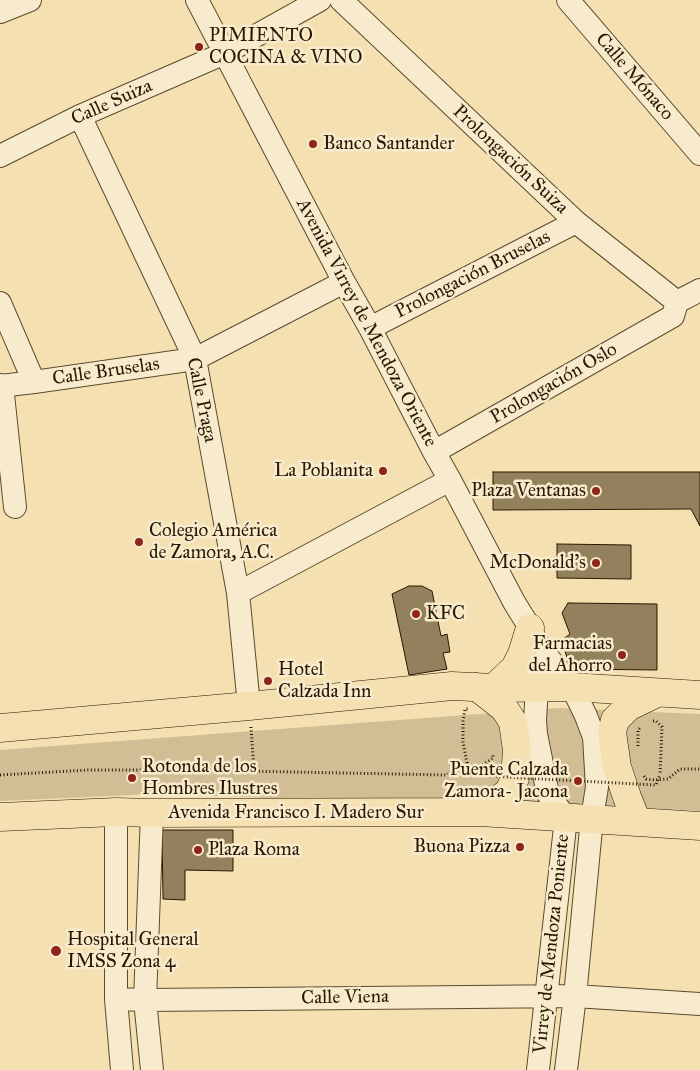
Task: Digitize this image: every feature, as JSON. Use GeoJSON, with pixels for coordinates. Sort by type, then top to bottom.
{"type":"FeatureCollection","features":[{"type":"Feature","properties":{"kind":"main road"},"geometry":{"type":"LineString","coordinates":[[481,694],[515,668],[534,636]]}},
{"type":"Feature","properties":{"kind":"main road"},"geometry":{"type":"LineString","coordinates":[[0,728],[452,686],[481,694],[504,708],[513,722],[517,750],[515,778],[508,792],[480,812]]}},
{"type":"Feature","properties":{"kind":"main road"},"geometry":{"type":"LineString","coordinates":[[481,694],[537,688],[572,687],[700,695]]}},
{"type":"Feature","properties":{"kind":"main road"},"geometry":{"type":"LineString","coordinates":[[637,822],[617,767],[612,732],[616,720],[628,707],[657,693]]}},
{"type":"Feature","properties":{"kind":"main road","name":"Avenida Francisco I. Madero Sur"},"geometry":{"type":"LineString","coordinates":[[0,817],[116,812],[152,814],[480,812],[700,826]]}},
{"type":"Feature","properties":{"kind":"street"},"geometry":{"type":"LineString","coordinates":[[0,12],[30,0]]}},
{"type":"Feature","properties":{"kind":"street","name":"Avenida Virrey de Mendoza Oriente"},"geometry":{"type":"LineString","coordinates":[[197,0],[514,602],[534,636],[572,687],[586,716],[594,737],[597,787],[579,818]]}},
{"type":"Feature","properties":{"kind":"street"},"geometry":{"type":"LineString","coordinates":[[225,53],[320,0]]}},
{"type":"Feature","properties":{"kind":"street","name":"Prolongación Suiza"},"geometry":{"type":"LineString","coordinates":[[341,0],[576,222],[675,309]]}},
{"type":"Feature","properties":{"kind":"street","name":"Calle Mónaco"},"geometry":{"type":"LineString","coordinates":[[568,0],[700,154]]}},
{"type":"Feature","properties":{"kind":"street","name":"Calle Suiza"},"geometry":{"type":"LineString","coordinates":[[0,156],[80,116],[225,53]]}},
{"type":"Feature","properties":{"kind":"street","name":"Calle Praga"},"geometry":{"type":"LineString","coordinates":[[80,116],[195,359],[238,593],[249,706]]}},
{"type":"Feature","properties":{"kind":"street","name":"Prolongación Bruselas"},"geometry":{"type":"LineString","coordinates":[[370,328],[576,222]]}},
{"type":"Feature","properties":{"kind":"street","name":"Calle Bruselas"},"geometry":{"type":"LineString","coordinates":[[1,386],[195,359],[344,282]]}},
{"type":"Feature","properties":{"kind":"street","name":"Prolongación Oslo"},"geometry":{"type":"LineString","coordinates":[[434,452],[675,309],[700,290]]}},
{"type":"Feature","properties":{"kind":"street"},"geometry":{"type":"LineString","coordinates":[[0,303],[34,382]]}},
{"type":"Feature","properties":{"kind":"street"},"geometry":{"type":"LineString","coordinates":[[1,386],[15,507]]}},
{"type":"Feature","properties":{"kind":"street"},"geometry":{"type":"LineString","coordinates":[[238,593],[450,480]]}},
{"type":"Feature","properties":{"kind":"street"},"geometry":{"type":"LineString","coordinates":[[534,636],[537,688],[534,720],[548,794],[579,818]]}},
{"type":"Feature","properties":{"kind":"street"},"geometry":{"type":"LineString","coordinates":[[116,812],[116,998],[122,1070]]}},
{"type":"Feature","properties":{"kind":"street"},"geometry":{"type":"LineString","coordinates":[[152,814],[145,1000],[152,1070]]}},
{"type":"Feature","properties":{"kind":"street","name":"Virrey de Mendoza Poniente"},"geometry":{"type":"LineString","coordinates":[[566,1070],[575,996],[579,818]]}},
{"type":"Feature","properties":{"kind":"street","name":"Virrey de Mendoza Poniente"},"geometry":{"type":"LineString","coordinates":[[538,1070],[547,996],[579,818]]}},
{"type":"Feature","properties":{"kind":"street","name":"Calle Viena"},"geometry":{"type":"LineString","coordinates":[[116,998],[145,1000],[575,996],[700,1004]]}},
{"type":"Feature","properties":{"kind":"path"},"geometry":{"type":"LineString","coordinates":[[481,694],[465,709],[463,720],[463,742],[467,763],[477,775],[656,785],[660,774],[662,727],[656,721],[649,720]]}},
{"type":"Feature","properties":{"kind":"path"},"geometry":{"type":"LineString","coordinates":[[249,706],[254,771]]}},
{"type":"Feature","properties":{"kind":"path"},"geometry":{"type":"LineString","coordinates":[[638,752],[638,730],[642,725]]}},
{"type":"Feature","properties":{"kind":"path"},"geometry":{"type":"LineString","coordinates":[[0,775],[88,770],[192,770],[446,775],[454,772],[459,766],[481,766],[493,758],[493,750]]}},
{"type":"Feature","properties":{"kind":"path"},"geometry":{"type":"LineString","coordinates":[[641,773],[646,779],[654,780],[668,779],[680,768],[700,769]]}},
{"type":"Feature","properties":{"kind":"shaded area"},"geometry":{"type":"Polygon","coordinates":[[[559,708],[700,714],[700,811],[610,806],[563,808],[153,794],[0,801],[0,750],[559,708]]]}},
{"type":"Feature","properties":{"kind":"building","name":"Plaza Ventanas"},"geometry":{"type":"Polygon","coordinates":[[[493,472],[700,472],[700,526],[691,509],[493,510],[493,472]]]}},
{"type":"Feature","properties":{"kind":"building"},"geometry":{"type":"Polygon","coordinates":[[[557,544],[631,545],[631,579],[557,578],[557,544]]]}},
{"type":"Feature","properties":{"kind":"building","name":"KFC"},"geometry":{"type":"Polygon","coordinates":[[[409,586],[422,586],[432,591],[441,636],[447,634],[450,652],[443,653],[447,669],[409,675],[392,594],[409,586]]]}},
{"type":"Feature","properties":{"kind":"building"},"geometry":{"type":"Polygon","coordinates":[[[568,603],[657,604],[657,670],[570,669],[562,640],[570,634],[562,613],[568,603]]]}},
{"type":"Feature","properties":{"kind":"building","name":"Plaza Roma"},"geometry":{"type":"Polygon","coordinates":[[[162,830],[233,830],[233,871],[185,870],[185,900],[163,899],[162,830]]]}},
{"type":"Feature","properties":{"kind":"place","name":"PIMIENTO COCINA & VINO"},"geometry":{"type":"Point","coordinates":[199,47]}},
{"type":"Feature","properties":{"kind":"place","name":"Banco Santander"},"geometry":{"type":"Point","coordinates":[313,144]}},
{"type":"Feature","properties":{"kind":"place","name":"La Poblanita"},"geometry":{"type":"Point","coordinates":[383,471]}},
{"type":"Feature","properties":{"kind":"place","name":"Plaza Ventanas"},"geometry":{"type":"Point","coordinates":[596,491]}},
{"type":"Feature","properties":{"kind":"place","name":"Colegio América de Zamora, A.C."},"geometry":{"type":"Point","coordinates":[139,542]}},
{"type":"Feature","properties":{"kind":"place","name":"McDonald's"},"geometry":{"type":"Point","coordinates":[596,563]}},
{"type":"Feature","properties":{"kind":"place","name":"KFC"},"geometry":{"type":"Point","coordinates":[416,614]}},
{"type":"Feature","properties":{"kind":"place","name":"Farmacias del Ahorro"},"geometry":{"type":"Point","coordinates":[622,655]}},
{"type":"Feature","properties":{"kind":"place","name":"Hotel Calzada Inn"},"geometry":{"type":"Point","coordinates":[268,681]}},
{"type":"Feature","properties":{"kind":"place","name":"Rotonda de los Hombres Ilustres"},"geometry":{"type":"Point","coordinates":[132,778]}},
{"type":"Feature","properties":{"kind":"place","name":"Puente Calzada Zamora- Jacona"},"geometry":{"type":"Point","coordinates":[578,781]}},
{"type":"Feature","properties":{"kind":"place","name":"Buona Pizza"},"geometry":{"type":"Point","coordinates":[520,847]}},
{"type":"Feature","properties":{"kind":"place","name":"Plaza Roma"},"geometry":{"type":"Point","coordinates":[198,850]}},
{"type":"Feature","properties":{"kind":"place","name":"Hospital General IMSS Zona 4"},"geometry":{"type":"Point","coordinates":[56,951]}}]}
